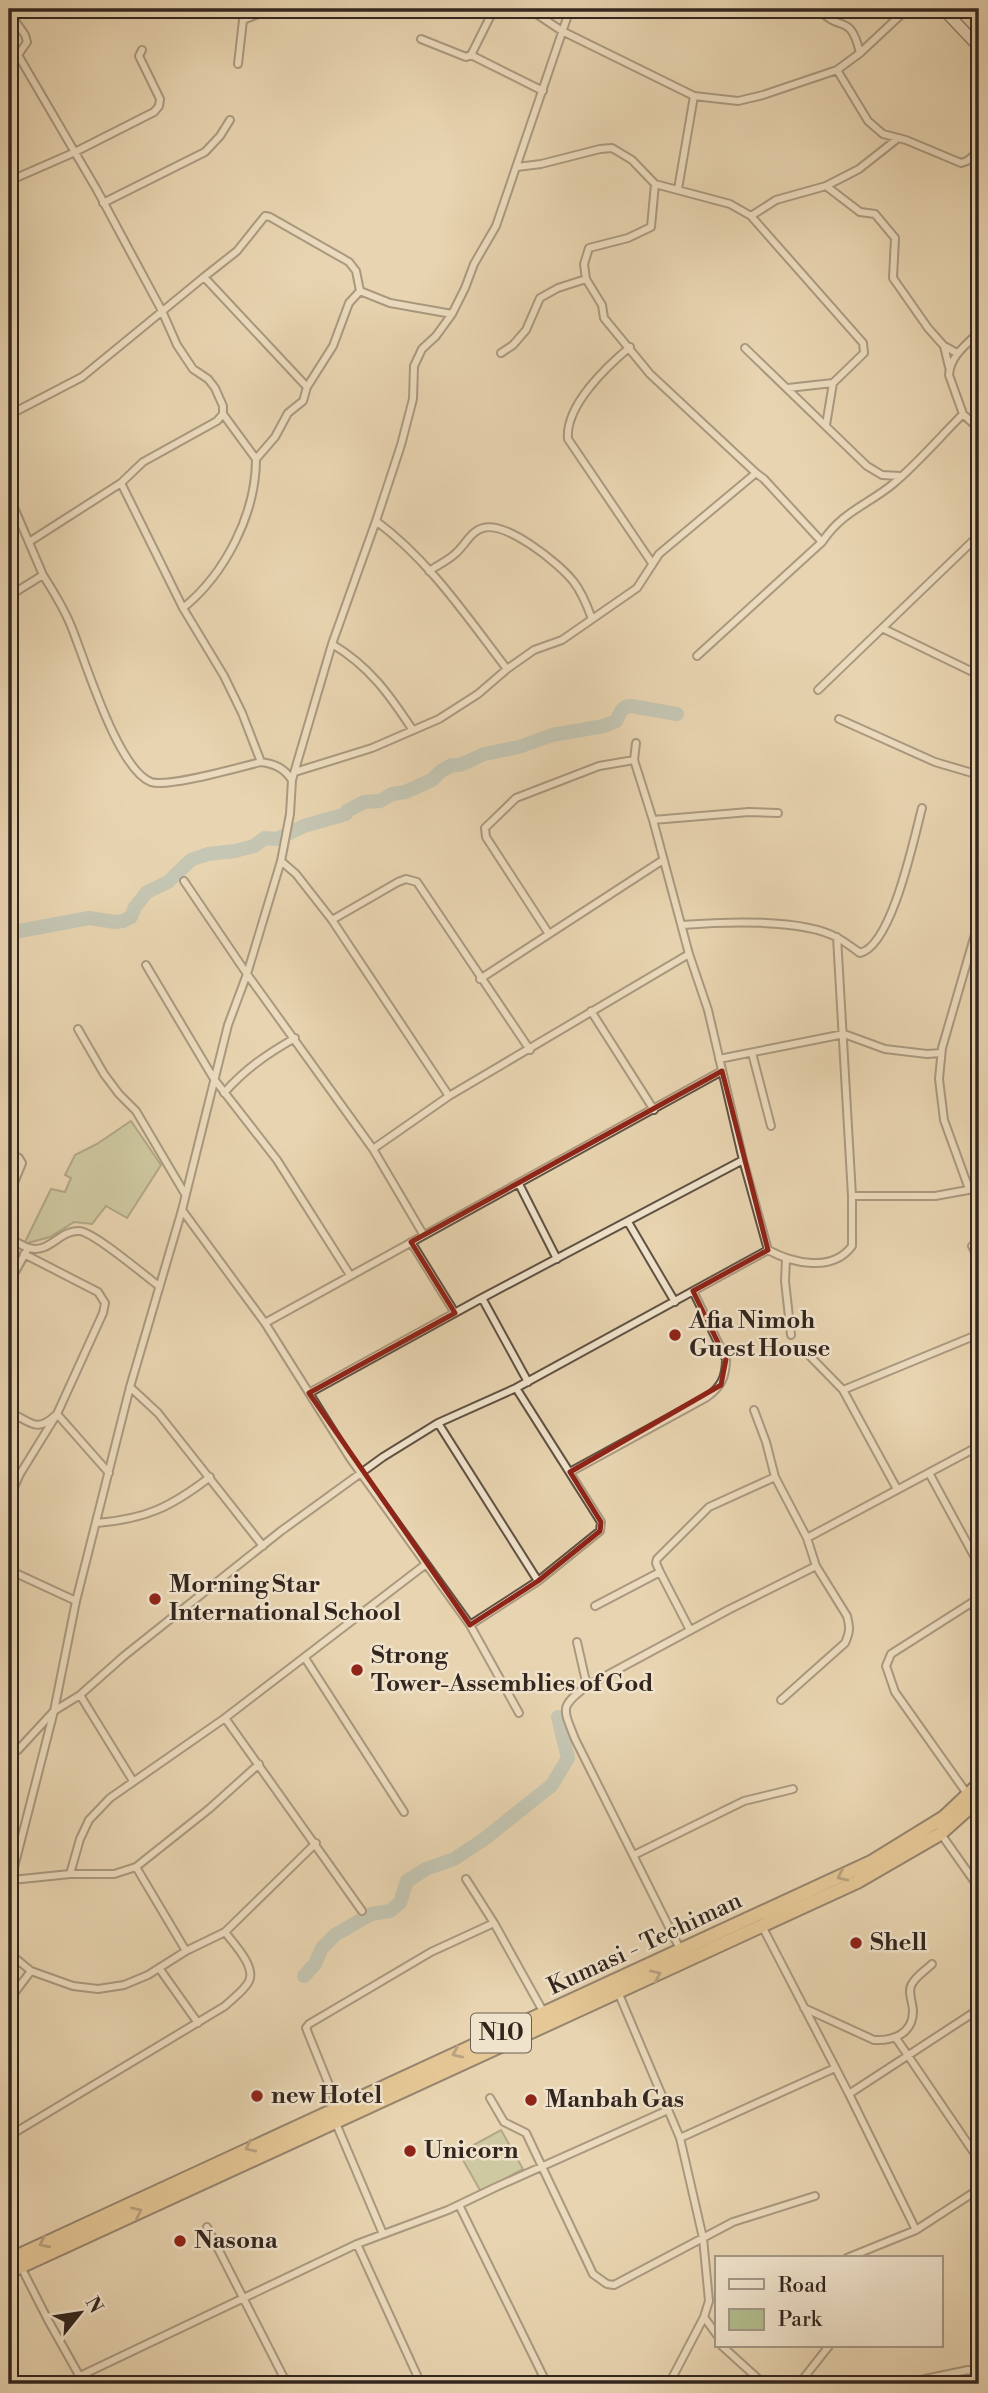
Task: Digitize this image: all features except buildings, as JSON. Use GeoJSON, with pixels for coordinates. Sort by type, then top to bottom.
{"type":"FeatureCollection","features":[{"type":"Feature","properties":{"kind":"highway","name":"Kumasi - Techiman"},"geometry":{"type":"LineString","coordinates":[[9,2259],[872,1862],[937,1829],[974,1797],[979,1784]]}},
{"type":"Feature","properties":{"kind":"highway","name":"N10"},"geometry":{"type":"LineString","coordinates":[[15,2269],[869,1876],[937,1829]]}},
{"type":"Feature","properties":{"kind":"street"},"geometry":{"type":"LineString","coordinates":[[238,64],[243,20],[271,9]]}},
{"type":"Feature","properties":{"kind":"street"},"geometry":{"type":"LineString","coordinates":[[471,55],[494,9]]}},
{"type":"Feature","properties":{"kind":"street"},"geometry":{"type":"LineString","coordinates":[[529,9],[562,31],[694,96],[738,101],[837,70],[860,53],[907,9]]}},
{"type":"Feature","properties":{"kind":"street"},"geometry":{"type":"LineString","coordinates":[[259,1764],[209,1809],[136,1867],[114,1874],[70,1874],[10,1883],[54,1711],[76,1601],[130,1387],[182,1210],[228,1025],[247,974],[281,861],[290,814],[293,776],[332,644],[376,522],[412,399],[414,366],[452,314],[474,264],[496,226],[570,9]]}},
{"type":"Feature","properties":{"kind":"street"},"geometry":{"type":"LineString","coordinates":[[819,9],[832,20],[851,28],[860,53]]}},
{"type":"Feature","properties":{"kind":"street"},"geometry":{"type":"LineString","coordinates":[[943,9],[979,47]]}},
{"type":"Feature","properties":{"kind":"street"},"geometry":{"type":"LineString","coordinates":[[952,19],[963,9]]}},
{"type":"Feature","properties":{"kind":"street"},"geometry":{"type":"LineString","coordinates":[[9,12],[27,42],[18,55],[9,59]]}},
{"type":"Feature","properties":{"kind":"street"},"geometry":{"type":"LineString","coordinates":[[421,39],[466,57],[471,55],[543,91]]}},
{"type":"Feature","properties":{"kind":"street"},"geometry":{"type":"LineString","coordinates":[[9,181],[73,153],[154,112],[160,99],[139,56],[142,50]]}},
{"type":"Feature","properties":{"kind":"street"},"geometry":{"type":"LineString","coordinates":[[18,55],[103,203],[162,311],[177,345],[193,369],[215,388],[223,406],[223,414],[256,459],[256,477],[248,510],[233,545],[202,593],[183,608]]}},
{"type":"Feature","properties":{"kind":"street"},"geometry":{"type":"LineString","coordinates":[[837,70],[868,121],[883,134],[961,163],[979,150]]}},
{"type":"Feature","properties":{"kind":"street"},"geometry":{"type":"LineString","coordinates":[[678,189],[694,96]]}},
{"type":"Feature","properties":{"kind":"street"},"geometry":{"type":"LineString","coordinates":[[103,203],[205,152],[230,120]]}},
{"type":"Feature","properties":{"kind":"street"},"geometry":{"type":"LineString","coordinates":[[751,216],[776,200],[826,186],[859,169],[897,139]]}},
{"type":"Feature","properties":{"kind":"street"},"geometry":{"type":"LineString","coordinates":[[517,167],[612,148],[632,160],[655,184],[730,204],[751,216],[863,343],[864,353],[833,383],[826,425]]}},
{"type":"Feature","properties":{"kind":"street"},"geometry":{"type":"LineString","coordinates":[[655,184],[651,227],[628,238],[589,248],[584,264],[586,279],[602,306],[604,318],[662,386],[764,479],[822,542]]}},
{"type":"Feature","properties":{"kind":"street"},"geometry":{"type":"LineString","coordinates":[[826,186],[860,212],[875,214],[895,238],[893,278],[928,328],[944,345],[957,353]]}},
{"type":"Feature","properties":{"kind":"street"},"geometry":{"type":"LineString","coordinates":[[9,415],[82,377],[237,251],[265,216],[349,262],[356,271],[360,291]]}},
{"type":"Feature","properties":{"kind":"street"},"geometry":{"type":"LineString","coordinates":[[204,277],[307,387]]}},
{"type":"Feature","properties":{"kind":"street"},"geometry":{"type":"LineString","coordinates":[[501,353],[513,345],[526,330],[540,298],[558,288],[586,279]]}},
{"type":"Feature","properties":{"kind":"street"},"geometry":{"type":"LineString","coordinates":[[360,291],[390,303],[452,314]]}},
{"type":"Feature","properties":{"kind":"street"},"geometry":{"type":"LineString","coordinates":[[256,459],[275,437],[288,413],[303,401],[307,387],[333,346],[349,303],[360,291]]}},
{"type":"Feature","properties":{"kind":"street"},"geometry":{"type":"LineString","coordinates":[[949,369],[957,353],[979,332]]}},
{"type":"Feature","properties":{"kind":"street"},"geometry":{"type":"LineString","coordinates":[[944,345],[949,375],[963,414],[979,429]]}},
{"type":"Feature","properties":{"kind":"street"},"geometry":{"type":"LineString","coordinates":[[630,347],[603,371],[588,391],[567,427],[568,439],[652,563]]}},
{"type":"Feature","properties":{"kind":"street"},"geometry":{"type":"LineString","coordinates":[[745,348],[874,471],[882,475],[901,476]]}},
{"type":"Feature","properties":{"kind":"street"},"geometry":{"type":"LineString","coordinates":[[788,388],[833,383]]}},
{"type":"Feature","properties":{"kind":"street"},"geometry":{"type":"LineString","coordinates":[[29,542],[121,483],[143,462],[217,421],[223,414]]}},
{"type":"Feature","properties":{"kind":"street"},"geometry":{"type":"LineString","coordinates":[[697,656],[822,542],[833,525],[893,483],[963,414]]}},
{"type":"Feature","properties":{"kind":"street"},"geometry":{"type":"LineString","coordinates":[[293,776],[372,748],[439,719],[469,700],[534,650],[562,640],[636,588],[652,563],[672,542],[756,473]]}},
{"type":"Feature","properties":{"kind":"street"},"geometry":{"type":"LineString","coordinates":[[121,483],[183,608],[224,676],[261,762]]}},
{"type":"Feature","properties":{"kind":"street"},"geometry":{"type":"LineString","coordinates":[[9,496],[43,575],[71,625],[117,741],[138,772],[151,782],[173,782],[261,762],[271,763],[293,776]]}},
{"type":"Feature","properties":{"kind":"street"},"geometry":{"type":"LineString","coordinates":[[376,522],[396,536],[429,571],[506,669]]}},
{"type":"Feature","properties":{"kind":"street"},"geometry":{"type":"LineString","coordinates":[[429,571],[455,554],[475,531],[484,527],[496,527],[517,536],[572,579],[584,598],[592,619]]}},
{"type":"Feature","properties":{"kind":"street"},"geometry":{"type":"LineString","coordinates":[[818,690],[979,535]]}},
{"type":"Feature","properties":{"kind":"street"},"geometry":{"type":"LineString","coordinates":[[9,596],[43,575]]}},
{"type":"Feature","properties":{"kind":"street"},"geometry":{"type":"LineString","coordinates":[[884,629],[979,675]]}},
{"type":"Feature","properties":{"kind":"street"},"geometry":{"type":"LineString","coordinates":[[332,644],[355,657],[377,679],[412,729]]}},
{"type":"Feature","properties":{"kind":"street"},"geometry":{"type":"LineString","coordinates":[[839,719],[935,762],[979,775]]}},
{"type":"Feature","properties":{"kind":"street"},"geometry":{"type":"LineString","coordinates":[[636,743],[634,760],[689,954],[708,1010],[743,1160],[768,1250],[786,1259],[809,1264],[833,1259],[852,1247],[844,1034],[836,937]]}},
{"type":"Feature","properties":{"kind":"street"},"geometry":{"type":"LineString","coordinates":[[549,934],[485,837],[485,828],[516,798],[599,766],[634,760]]}},
{"type":"Feature","properties":{"kind":"street"},"geometry":{"type":"LineString","coordinates":[[682,925],[731,921],[800,927],[836,937],[860,953],[866,952],[873,946],[896,905],[922,808]]}},
{"type":"Feature","properties":{"kind":"street"},"geometry":{"type":"LineString","coordinates":[[653,820],[749,811],[778,813]]}},
{"type":"Feature","properties":{"kind":"street"},"geometry":{"type":"LineString","coordinates":[[480,979],[663,860]]}},
{"type":"Feature","properties":{"kind":"street"},"geometry":{"type":"LineString","coordinates":[[281,861],[296,874],[332,920],[449,1097]]}},
{"type":"Feature","properties":{"kind":"street"},"geometry":{"type":"LineString","coordinates":[[332,920],[398,882],[406,879],[417,882],[530,1050]]}},
{"type":"Feature","properties":{"kind":"street"},"geometry":{"type":"LineString","coordinates":[[184,881],[247,974],[373,1149],[422,1234]]}},
{"type":"Feature","properties":{"kind":"street"},"geometry":{"type":"LineString","coordinates":[[969,1189],[944,1120],[939,1079],[941,1053],[976,931],[977,895]]}},
{"type":"Feature","properties":{"kind":"street"},"geometry":{"type":"LineString","coordinates":[[373,1149],[449,1097],[689,954]]}},
{"type":"Feature","properties":{"kind":"street"},"geometry":{"type":"LineString","coordinates":[[146,965],[214,1079],[276,1160],[350,1275]]}},
{"type":"Feature","properties":{"kind":"street"},"geometry":{"type":"LineString","coordinates":[[591,1011],[654,1110]]}},
{"type":"Feature","properties":{"kind":"street"},"geometry":{"type":"LineString","coordinates":[[78,1029],[104,1074],[136,1111],[185,1194]]}},
{"type":"Feature","properties":{"kind":"street"},"geometry":{"type":"LineString","coordinates":[[719,1059],[844,1034],[885,1049],[941,1053]]}},
{"type":"Feature","properties":{"kind":"street"},"geometry":{"type":"LineString","coordinates":[[224,1093],[243,1072],[265,1055],[295,1038]]}},
{"type":"Feature","properties":{"kind":"street"},"geometry":{"type":"LineString","coordinates":[[752,1053],[771,1126]]}},
{"type":"Feature","properties":{"kind":"street"},"geometry":{"type":"LineString","coordinates":[[265,1323],[422,1234],[519,1184],[722,1071]]}},
{"type":"Feature","properties":{"kind":"street"},"geometry":{"type":"LineString","coordinates":[[9,1153],[19,1158],[22,1163],[9,1195]]}},
{"type":"Feature","properties":{"kind":"street"},"geometry":{"type":"LineString","coordinates":[[309,1394],[482,1298],[743,1160]]}},
{"type":"Feature","properties":{"kind":"street"},"geometry":{"type":"LineString","coordinates":[[519,1184],[557,1259]]}},
{"type":"Feature","properties":{"kind":"street"},"geometry":{"type":"LineString","coordinates":[[852,1196],[935,1196],[979,1188]]}},
{"type":"Feature","properties":{"kind":"street"},"geometry":{"type":"LineString","coordinates":[[182,1210],[265,1323],[361,1473],[470,1625],[519,1713]]}},
{"type":"Feature","properties":{"kind":"street"},"geometry":{"type":"LineString","coordinates":[[628,1222],[674,1302]]}},
{"type":"Feature","properties":{"kind":"street"},"geometry":{"type":"LineString","coordinates":[[9,1239],[30,1248],[43,1248],[68,1233],[80,1231],[95,1238],[159,1286]]}},
{"type":"Feature","properties":{"kind":"street"},"geometry":{"type":"LineString","coordinates":[[411,1242],[455,1313]]}},
{"type":"Feature","properties":{"kind":"street"},"geometry":{"type":"LineString","coordinates":[[972,1246],[979,1260]]}},
{"type":"Feature","properties":{"kind":"street"},"geometry":{"type":"LineString","coordinates":[[9,1283],[30,1248]]}},
{"type":"Feature","properties":{"kind":"street"},"geometry":{"type":"LineString","coordinates":[[18,1750],[54,1711],[80,1695],[124,1656],[263,1546],[361,1473],[438,1423],[528,1382],[768,1250]]}},
{"type":"Feature","properties":{"kind":"street"},"geometry":{"type":"LineString","coordinates":[[9,1499],[20,1474],[57,1414],[103,1313],[105,1303],[98,1292],[24,1254]]}},
{"type":"Feature","properties":{"kind":"street"},"geometry":{"type":"LineString","coordinates":[[786,1259],[785,1281],[791,1335]]}},
{"type":"Feature","properties":{"kind":"street"},"geometry":{"type":"LineString","coordinates":[[570,1472],[707,1397],[721,1385],[726,1371],[726,1359],[694,1292]]}},
{"type":"Feature","properties":{"kind":"street"},"geometry":{"type":"LineString","coordinates":[[482,1298],[528,1382]]}},
{"type":"Feature","properties":{"kind":"street"},"geometry":{"type":"LineString","coordinates":[[843,1390],[979,1334]]}},
{"type":"Feature","properties":{"kind":"street"},"geometry":{"type":"LineString","coordinates":[[801,1347],[843,1390],[897,1489]]}},
{"type":"Feature","properties":{"kind":"street"},"geometry":{"type":"LineString","coordinates":[[130,1387],[158,1413],[263,1546]]}},
{"type":"Feature","properties":{"kind":"street"},"geometry":{"type":"LineString","coordinates":[[470,1625],[538,1581],[600,1531],[601,1522],[516,1388]]}},
{"type":"Feature","properties":{"kind":"street"},"geometry":{"type":"LineString","coordinates":[[754,1410],[775,1477],[807,1538],[816,1566],[847,1616],[850,1633],[845,1643],[781,1700]]}},
{"type":"Feature","properties":{"kind":"street"},"geometry":{"type":"LineString","coordinates":[[9,1412],[38,1427],[45,1425],[57,1414]]}},
{"type":"Feature","properties":{"kind":"street"},"geometry":{"type":"LineString","coordinates":[[57,1414],[108,1473]]}},
{"type":"Feature","properties":{"kind":"street"},"geometry":{"type":"LineString","coordinates":[[438,1423],[538,1581]]}},
{"type":"Feature","properties":{"kind":"street"},"geometry":{"type":"LineString","coordinates":[[807,1538],[979,1446]]}},
{"type":"Feature","properties":{"kind":"street"},"geometry":{"type":"LineString","coordinates":[[929,1474],[979,1565]]}},
{"type":"Feature","properties":{"kind":"street"},"geometry":{"type":"LineString","coordinates":[[97,1523],[145,1516],[172,1503],[210,1477]]}},
{"type":"Feature","properties":{"kind":"street"},"geometry":{"type":"LineString","coordinates":[[690,1630],[660,1572],[657,1559],[709,1507],[775,1477]]}},
{"type":"Feature","properties":{"kind":"street"},"geometry":{"type":"LineString","coordinates":[[70,1874],[89,1820],[110,1798],[225,1718],[426,1564]]}},
{"type":"Feature","properties":{"kind":"street"},"geometry":{"type":"LineString","coordinates":[[681,1951],[575,1739],[565,1712],[569,1699],[587,1686],[690,1630],[816,1566]]}},
{"type":"Feature","properties":{"kind":"street"},"geometry":{"type":"LineString","coordinates":[[9,1570],[76,1601]]}},
{"type":"Feature","properties":{"kind":"street"},"geometry":{"type":"LineString","coordinates":[[595,1606],[660,1572]]}},
{"type":"Feature","properties":{"kind":"street"},"geometry":{"type":"LineString","coordinates":[[974,1797],[895,1692],[886,1666],[891,1654],[979,1598]]}},
{"type":"Feature","properties":{"kind":"street"},"geometry":{"type":"LineString","coordinates":[[577,1642],[587,1686]]}},
{"type":"Feature","properties":{"kind":"street"},"geometry":{"type":"LineString","coordinates":[[304,1658],[404,1812]]}},
{"type":"Feature","properties":{"kind":"street"},"geometry":{"type":"LineString","coordinates":[[80,1695],[133,1781]]}},
{"type":"Feature","properties":{"kind":"street"},"geometry":{"type":"LineString","coordinates":[[225,1718],[362,1911]]}},
{"type":"Feature","properties":{"kind":"street"},"geometry":{"type":"LineString","coordinates":[[634,1855],[744,1801],[793,1789]]}},
{"type":"Feature","properties":{"kind":"street"},"geometry":{"type":"LineString","coordinates":[[937,1829],[979,1888]]}},
{"type":"Feature","properties":{"kind":"street"},"geometry":{"type":"LineString","coordinates":[[9,1953],[31,1971],[73,1986],[98,1989],[124,1985],[225,1932],[316,1843]]}},
{"type":"Feature","properties":{"kind":"street"},"geometry":{"type":"LineString","coordinates":[[136,1867],[186,1951]]}},
{"type":"Feature","properties":{"kind":"street"},"geometry":{"type":"LineString","coordinates":[[466,1879],[544,2013]]}},
{"type":"Feature","properties":{"kind":"street"},"geometry":{"type":"LineString","coordinates":[[338,2107],[306,2028],[309,2024],[431,1952],[494,1923]]}},
{"type":"Feature","properties":{"kind":"street"},"geometry":{"type":"LineString","coordinates":[[762,1926],[916,2230]]}},
{"type":"Feature","properties":{"kind":"street"},"geometry":{"type":"LineString","coordinates":[[9,2136],[225,2006],[249,1982],[249,1966],[225,1932]]}},
{"type":"Feature","properties":{"kind":"street"},"geometry":{"type":"LineString","coordinates":[[804,2008],[874,2040],[886,2041],[895,2038],[910,2025],[913,2012],[910,1988],[912,1983],[932,1964]]}},
{"type":"Feature","properties":{"kind":"street"},"geometry":{"type":"LineString","coordinates":[[159,1968],[198,2023]]}},
{"type":"Feature","properties":{"kind":"street"},"geometry":{"type":"LineString","coordinates":[[9,2000],[31,1971]]}},
{"type":"Feature","properties":{"kind":"street"},"geometry":{"type":"LineString","coordinates":[[618,1992],[680,2138],[703,2238],[709,2301],[704,2317],[669,2384]]}},
{"type":"Feature","properties":{"kind":"street"},"geometry":{"type":"LineString","coordinates":[[849,2094],[973,2013],[979,2015]]}},
{"type":"Feature","properties":{"kind":"street"},"geometry":{"type":"LineString","coordinates":[[895,2038],[979,2160]]}},
{"type":"Feature","properties":{"kind":"street"},"geometry":{"type":"LineString","coordinates":[[680,2138],[835,2068]]}},
{"type":"Feature","properties":{"kind":"street"},"geometry":{"type":"LineString","coordinates":[[491,2098],[504,2122],[526,2133],[593,2274],[607,2284],[614,2285],[733,2222],[815,2196]]}},
{"type":"Feature","properties":{"kind":"street"},"geometry":{"type":"LineString","coordinates":[[80,2376],[357,2244],[459,2205],[668,2110]]}},
{"type":"Feature","properties":{"kind":"street"},"geometry":{"type":"LineString","coordinates":[[335,2121],[383,2234]]}},
{"type":"Feature","properties":{"kind":"street"},"geometry":{"type":"LineString","coordinates":[[852,2256],[916,2230],[979,2189]]}},
{"type":"Feature","properties":{"kind":"street"},"geometry":{"type":"LineString","coordinates":[[459,2205],[547,2384]]}},
{"type":"Feature","properties":{"kind":"street"},"geometry":{"type":"LineString","coordinates":[[207,2227],[284,2378],[295,2384]]}},
{"type":"Feature","properties":{"kind":"street"},"geometry":{"type":"LineString","coordinates":[[357,2244],[421,2384]]}},
{"type":"Feature","properties":{"kind":"street"},"geometry":{"type":"LineString","coordinates":[[15,2269],[84,2384]]}},
{"type":"Feature","properties":{"kind":"street"},"geometry":{"type":"LineString","coordinates":[[709,2301],[715,2304]]}},
{"type":"Feature","properties":{"kind":"street"},"geometry":{"type":"LineString","coordinates":[[704,2317],[715,2332]]}},
{"type":"Feature","properties":{"kind":"street"},"geometry":{"type":"LineString","coordinates":[[724,2348],[764,2384]]}},
{"type":"Feature","properties":{"kind":"street"},"geometry":{"type":"LineString","coordinates":[[799,2384],[826,2348]]}},
{"type":"Feature","properties":{"kind":"street"},"geometry":{"type":"LineString","coordinates":[[925,2379],[968,2370],[979,2372]]}},
{"type":"Feature","properties":{"kind":"street"},"geometry":{"type":"LineString","coordinates":[[273,2384],[284,2378]]}},
{"type":"Feature","properties":{"kind":"highlighted area"},"geometry":{"type":"Polygon","coordinates":[[[722,1071],[768,1250],[693,1291],[726,1359],[721,1385],[570,1472],[601,1522],[600,1531],[538,1581],[470,1625],[309,1393],[455,1313],[411,1242],[722,1071]]]}},
{"type":"Feature","properties":{"kind":"green space"},"geometry":{"type":"Polygon","coordinates":[[[131,1121],[161,1165],[127,1218],[106,1206],[92,1224],[74,1222],[50,1237],[24,1244],[51,1189],[65,1192],[71,1178],[65,1175],[75,1155],[131,1121]]]}},
{"type":"Feature","properties":{"kind":"green space"},"geometry":{"type":"Polygon","coordinates":[[[501,2130],[523,2169],[481,2192],[459,2153],[501,2130]]]}},
{"type":"Feature","properties":{"kind":"waterway"},"geometry":{"type":"LineString","coordinates":[[9,933],[89,918],[123,921],[131,917],[147,892],[168,882],[191,860],[208,854],[254,846],[265,838],[277,839],[304,826],[346,814],[364,802],[380,801],[392,794],[405,792],[432,780],[452,765],[460,765],[484,754],[519,747],[552,735],[604,726],[616,721],[621,711],[627,707],[677,714]]}},
{"type":"Feature","properties":{"kind":"waterway"},"geometry":{"type":"LineString","coordinates":[[304,1976],[315,1964],[322,1948],[335,1935],[371,1914],[390,1911],[400,1903],[407,1881],[426,1869],[454,1859],[483,1840],[552,1785],[568,1758],[558,1717]]}},
{"type":"Feature","properties":{"kind":"place","name":"Afia Nimoh Guest House"},"geometry":{"type":"Point","coordinates":[675,1335]}},
{"type":"Feature","properties":{"kind":"place","name":"Morning Star International School"},"geometry":{"type":"Point","coordinates":[155,1599]}},
{"type":"Feature","properties":{"kind":"place","name":"Strong Tower-Assemblies of God"},"geometry":{"type":"Point","coordinates":[357,1670]}},
{"type":"Feature","properties":{"kind":"place","name":"Shell"},"geometry":{"type":"Point","coordinates":[856,1943]}},
{"type":"Feature","properties":{"kind":"place","name":"new Hotel"},"geometry":{"type":"Point","coordinates":[257,2096]}},
{"type":"Feature","properties":{"kind":"place","name":"Manbah Gas"},"geometry":{"type":"Point","coordinates":[531,2100]}},
{"type":"Feature","properties":{"kind":"place","name":"Unicorn"},"geometry":{"type":"Point","coordinates":[410,2151]}},
{"type":"Feature","properties":{"kind":"place","name":"Nasona"},"geometry":{"type":"Point","coordinates":[180,2241]}}]}
